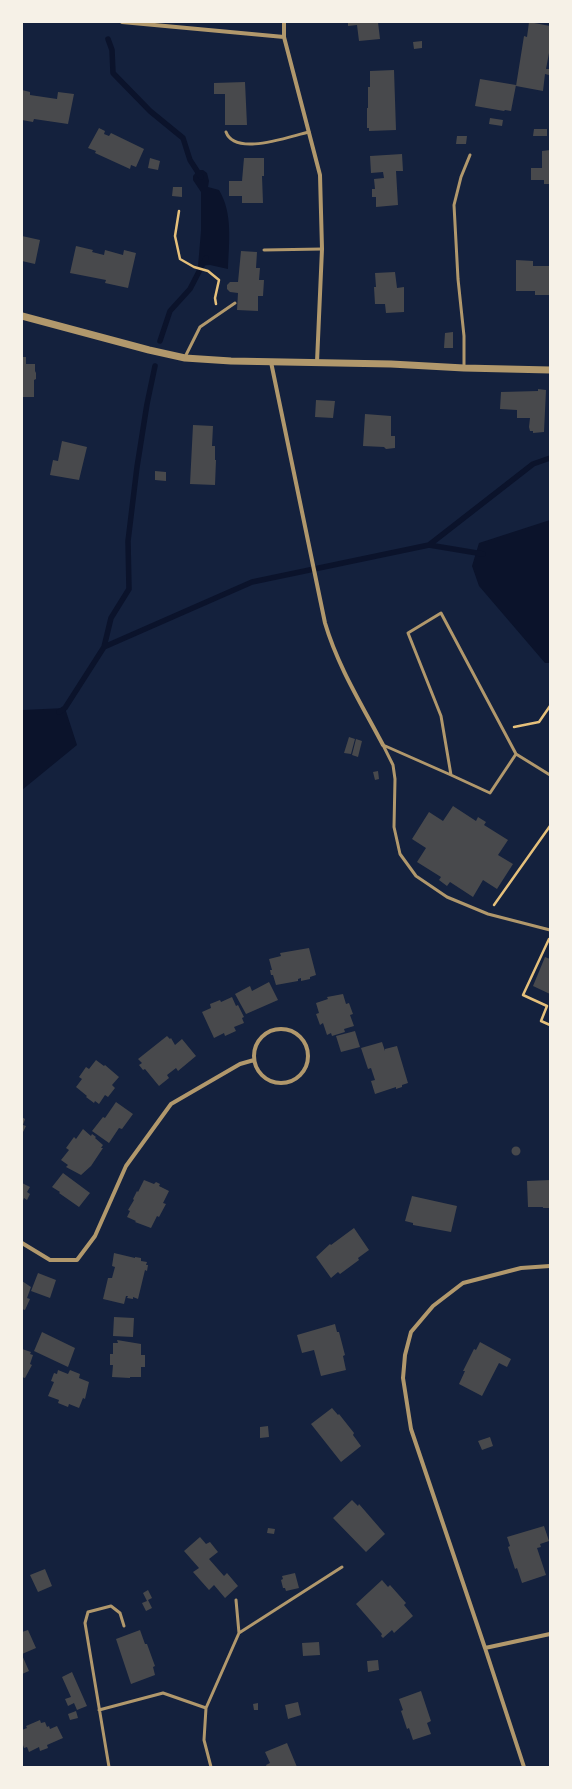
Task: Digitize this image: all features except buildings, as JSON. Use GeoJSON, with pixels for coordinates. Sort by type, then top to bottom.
{"type":"FeatureCollection","features":[{"type":"Feature","properties":{"kind":"street"},"geometry":{"type":"LineString","coordinates":[[122,22],[284,37]]}},
{"type":"Feature","properties":{"kind":"street"},"geometry":{"type":"LineString","coordinates":[[284,22],[284,37],[320,175],[322,249],[317,362]]}},
{"type":"Feature","properties":{"kind":"street"},"geometry":{"type":"LineString","coordinates":[[22,316],[149,350],[185,358],[231,361],[391,364],[464,368],[550,370]]}},
{"type":"Feature","properties":{"kind":"street"},"geometry":{"type":"LineString","coordinates":[[271,362],[325,623],[338,662],[383,745]]}},
{"type":"Feature","properties":{"kind":"street"},"geometry":{"type":"LineString","coordinates":[[280,1029],[289,1030],[297,1034],[307,1049],[308,1058],[306,1066],[301,1074],[294,1080],[286,1083],[277,1083],[265,1078],[256,1068],[254,1060],[254,1050],[257,1042],[263,1035],[280,1029]]}},
{"type":"Feature","properties":{"kind":"street"},"geometry":{"type":"LineString","coordinates":[[22,1243],[50,1260],[76,1260],[95,1236],[126,1166],[171,1104],[240,1064],[254,1060]]}},
{"type":"Feature","properties":{"kind":"street"},"geometry":{"type":"LineString","coordinates":[[524,1767],[411,1429],[403,1378],[405,1355],[411,1332],[433,1306],[463,1283],[521,1268],[550,1266]]}},
{"type":"Feature","properties":{"kind":"street"},"geometry":{"type":"LineString","coordinates":[[485,1648],[550,1634]]}},
{"type":"Feature","properties":{"kind":"lane"},"geometry":{"type":"LineString","coordinates":[[226,132],[228,138],[235,142],[250,145],[309,132]]}},
{"type":"Feature","properties":{"kind":"lane"},"geometry":{"type":"LineString","coordinates":[[464,368],[464,336],[458,278],[454,205],[461,177],[470,155]]}},
{"type":"Feature","properties":{"kind":"lane"},"geometry":{"type":"LineString","coordinates":[[264,250],[322,249]]}},
{"type":"Feature","properties":{"kind":"lane"},"geometry":{"type":"LineString","coordinates":[[185,358],[200,327],[235,303]]}},
{"type":"Feature","properties":{"kind":"lane"},"geometry":{"type":"LineString","coordinates":[[451,775],[441,716],[408,633],[441,613],[516,754],[550,775]]}},
{"type":"Feature","properties":{"kind":"lane"},"geometry":{"type":"LineString","coordinates":[[383,745],[490,793],[516,754]]}},
{"type":"Feature","properties":{"kind":"lane"},"geometry":{"type":"LineString","coordinates":[[383,745],[393,765],[396,779],[394,827],[400,854],[416,876],[447,897],[488,914],[550,930]]}},
{"type":"Feature","properties":{"kind":"lane"},"geometry":{"type":"LineString","coordinates":[[239,1633],[342,1567]]}},
{"type":"Feature","properties":{"kind":"lane"},"geometry":{"type":"LineString","coordinates":[[211,1767],[204,1740],[206,1708],[239,1633],[236,1600]]}},
{"type":"Feature","properties":{"kind":"lane"},"geometry":{"type":"LineString","coordinates":[[110,1767],[85,1623],[88,1612],[111,1606],[120,1612],[124,1626]]}},
{"type":"Feature","properties":{"kind":"lane"},"geometry":{"type":"LineString","coordinates":[[99,1710],[163,1693],[206,1708]]}},
{"type":"Feature","properties":{"kind":"path"},"geometry":{"type":"LineString","coordinates":[[178,211],[175,236],[180,260],[194,268],[208,271],[219,280],[215,298],[218,315]]}},
{"type":"Feature","properties":{"kind":"path"},"geometry":{"type":"LineString","coordinates":[[503,728],[539,722],[550,706]]}},
{"type":"Feature","properties":{"kind":"path"},"geometry":{"type":"LineString","coordinates":[[488,914],[550,826]]}},
{"type":"Feature","properties":{"kind":"path"},"geometry":{"type":"LineString","coordinates":[[550,938],[523,995],[547,1006],[541,1021],[550,1024]]}},
{"type":"Feature","properties":{"kind":"water"},"geometry":{"type":"Polygon","coordinates":[[[198,170],[203,170],[207,173],[209,181],[208,187],[219,190],[226,208],[229,228],[228,269],[210,265],[198,266],[201,231],[201,192],[193,180],[193,176],[198,170]]]}},
{"type":"Feature","properties":{"kind":"water"},"geometry":{"type":"Polygon","coordinates":[[[550,520],[550,663],[545,663],[479,586],[472,566],[479,543],[550,520]]]}},
{"type":"Feature","properties":{"kind":"water"},"geometry":{"type":"Polygon","coordinates":[[[65,708],[77,745],[22,790],[22,710],[65,708]]]}},
{"type":"Feature","properties":{"kind":"waterway"},"geometry":{"type":"LineString","coordinates":[[108,39],[112,50],[113,73],[150,111],[183,138],[190,160],[201,177]]}},
{"type":"Feature","properties":{"kind":"waterway"},"geometry":{"type":"LineString","coordinates":[[160,341],[170,311],[190,289],[206,258]]}},
{"type":"Feature","properties":{"kind":"waterway"},"geometry":{"type":"LineString","coordinates":[[104,647],[111,618],[129,589],[128,541],[137,467],[147,404],[155,366]]}},
{"type":"Feature","properties":{"kind":"waterway"},"geometry":{"type":"LineString","coordinates":[[59,712],[65,708],[104,647],[252,582],[429,545],[533,464],[550,458]]}},
{"type":"Feature","properties":{"kind":"waterway"},"geometry":{"type":"LineString","coordinates":[[429,545],[483,554]]}}]}
